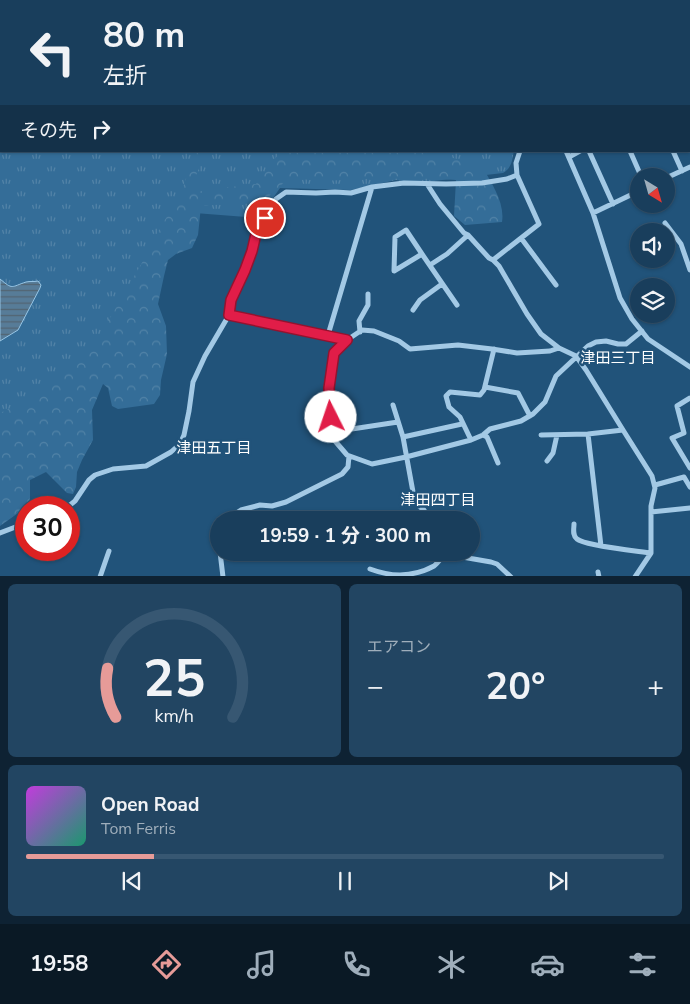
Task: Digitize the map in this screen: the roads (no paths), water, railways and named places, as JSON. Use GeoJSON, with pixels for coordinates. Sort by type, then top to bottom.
{"type":"FeatureCollection","features":[{"type":"Feature","properties":{"kind":"street"},"geometry":{"type":"LineString","coordinates":[[493,260],[539,224],[517,175],[516,163],[520,152]]}},
{"type":"Feature","properties":{"kind":"street"},"geometry":{"type":"LineString","coordinates":[[589,152],[613,204]]}},
{"type":"Feature","properties":{"kind":"street"},"geometry":{"type":"LineString","coordinates":[[630,152],[638,168]]}},
{"type":"Feature","properties":{"kind":"street"},"geometry":{"type":"LineString","coordinates":[[673,152],[682,171]]}},
{"type":"Feature","properties":{"kind":"street"},"geometry":{"type":"LineString","coordinates":[[567,154],[593,213],[620,298],[632,320],[648,339],[690,367]]}},
{"type":"Feature","properties":{"kind":"street"},"geometry":{"type":"LineString","coordinates":[[675,174],[690,167]]}},
{"type":"Feature","properties":{"kind":"street"},"geometry":{"type":"LineString","coordinates":[[79,496],[89,480],[95,475],[113,469],[146,466],[171,452],[180,444],[184,435],[193,382],[205,356],[229,315],[231,300],[245,270],[256,234],[280,195],[286,192],[351,193],[372,187],[404,183],[482,183],[507,179],[517,175]]}},
{"type":"Feature","properties":{"kind":"street"},"geometry":{"type":"LineString","coordinates":[[427,184],[440,204],[464,233],[499,266],[541,334],[559,348],[576,356],[652,476],[655,485],[651,506],[652,553],[635,576]]}},
{"type":"Feature","properties":{"kind":"street"},"geometry":{"type":"LineString","coordinates":[[328,335],[372,187]]}},
{"type":"Feature","properties":{"kind":"street"},"geometry":{"type":"LineString","coordinates":[[593,213],[630,196]]}},
{"type":"Feature","properties":{"kind":"street"},"geometry":{"type":"LineString","coordinates":[[422,254],[394,271],[396,237],[406,230],[457,305]]}},
{"type":"Feature","properties":{"kind":"street"},"geometry":{"type":"LineString","coordinates":[[430,265],[447,254],[468,236]]}},
{"type":"Feature","properties":{"kind":"street"},"geometry":{"type":"LineString","coordinates":[[675,237],[680,244],[690,270]]}},
{"type":"Feature","properties":{"kind":"street"},"geometry":{"type":"LineString","coordinates":[[521,238],[556,285]]}},
{"type":"Feature","properties":{"kind":"street"},"geometry":{"type":"LineString","coordinates":[[413,310],[420,300],[442,284]]}},
{"type":"Feature","properties":{"kind":"street"},"geometry":{"type":"LineString","coordinates":[[360,332],[359,321],[368,305],[368,294]]}},
{"type":"Feature","properties":{"kind":"street"},"geometry":{"type":"LineString","coordinates":[[229,315],[347,340]]}},
{"type":"Feature","properties":{"kind":"street"},"geometry":{"type":"LineString","coordinates":[[559,348],[550,351],[518,353],[458,345],[410,349],[399,341],[374,331],[362,330],[347,340],[334,353],[329,388],[332,432],[335,441],[349,456],[372,464],[471,440],[490,429],[521,421],[530,416],[545,402],[556,376],[588,346],[596,342],[606,341],[626,344],[642,331]]}},
{"type":"Feature","properties":{"kind":"street"},"geometry":{"type":"LineString","coordinates":[[471,440],[460,417],[449,407],[446,396],[450,392],[480,395],[485,387],[494,349]]}},
{"type":"Feature","properties":{"kind":"street"},"geometry":{"type":"LineString","coordinates":[[485,387],[518,393],[530,416]]}},
{"type":"Feature","properties":{"kind":"street"},"geometry":{"type":"LineString","coordinates":[[655,485],[684,477],[690,469],[672,438],[687,433],[677,406],[690,398]]}},
{"type":"Feature","properties":{"kind":"street"},"geometry":{"type":"LineString","coordinates":[[393,405],[403,437],[415,502],[424,511]]}},
{"type":"Feature","properties":{"kind":"street"},"geometry":{"type":"LineString","coordinates":[[332,432],[398,422]]}},
{"type":"Feature","properties":{"kind":"street"},"geometry":{"type":"LineString","coordinates":[[403,437],[462,424]]}},
{"type":"Feature","properties":{"kind":"street"},"geometry":{"type":"LineString","coordinates":[[541,435],[588,434],[623,430]]}},
{"type":"Feature","properties":{"kind":"street"},"geometry":{"type":"LineString","coordinates":[[483,434],[487,437],[498,463]]}},
{"type":"Feature","properties":{"kind":"street"},"geometry":{"type":"LineString","coordinates":[[588,434],[601,546]]}},
{"type":"Feature","properties":{"kind":"street"},"geometry":{"type":"LineString","coordinates":[[547,461],[553,453],[557,435]]}},
{"type":"Feature","properties":{"kind":"street"},"geometry":{"type":"LineString","coordinates":[[239,511],[260,505],[272,506],[286,502],[342,474],[348,467],[349,456]]}},
{"type":"Feature","properties":{"kind":"street"},"geometry":{"type":"LineString","coordinates":[[684,477],[690,487]]}},
{"type":"Feature","properties":{"kind":"street"},"geometry":{"type":"LineString","coordinates":[[651,512],[690,508]]}},
{"type":"Feature","properties":{"kind":"street"},"geometry":{"type":"LineString","coordinates":[[574,524],[574,534],[578,540],[601,546],[652,553]]}},
{"type":"Feature","properties":{"kind":"street"},"geometry":{"type":"LineString","coordinates":[[0,533],[15,527]]}},
{"type":"Feature","properties":{"kind":"street"},"geometry":{"type":"LineString","coordinates":[[100,576],[109,551]]}},
{"type":"Feature","properties":{"kind":"street"},"geometry":{"type":"LineString","coordinates":[[480,559],[497,564],[511,576]]}},
{"type":"Feature","properties":{"kind":"street"},"geometry":{"type":"LineString","coordinates":[[221,561],[222,576]]}},
{"type":"Feature","properties":{"kind":"street"},"geometry":{"type":"LineString","coordinates":[[370,568],[386,574],[406,576],[423,572],[434,566],[438,561]]}},
{"type":"Feature","properties":{"kind":"district","name":"津田三丁目"},"geometry":{"type":"Point","coordinates":[618,358]}},
{"type":"Feature","properties":{"kind":"district","name":"津田五丁目"},"geometry":{"type":"Point","coordinates":[214,448]}},
{"type":"Feature","properties":{"kind":"district","name":"津田四丁目"},"geometry":{"type":"Point","coordinates":[438,500]}}]}
